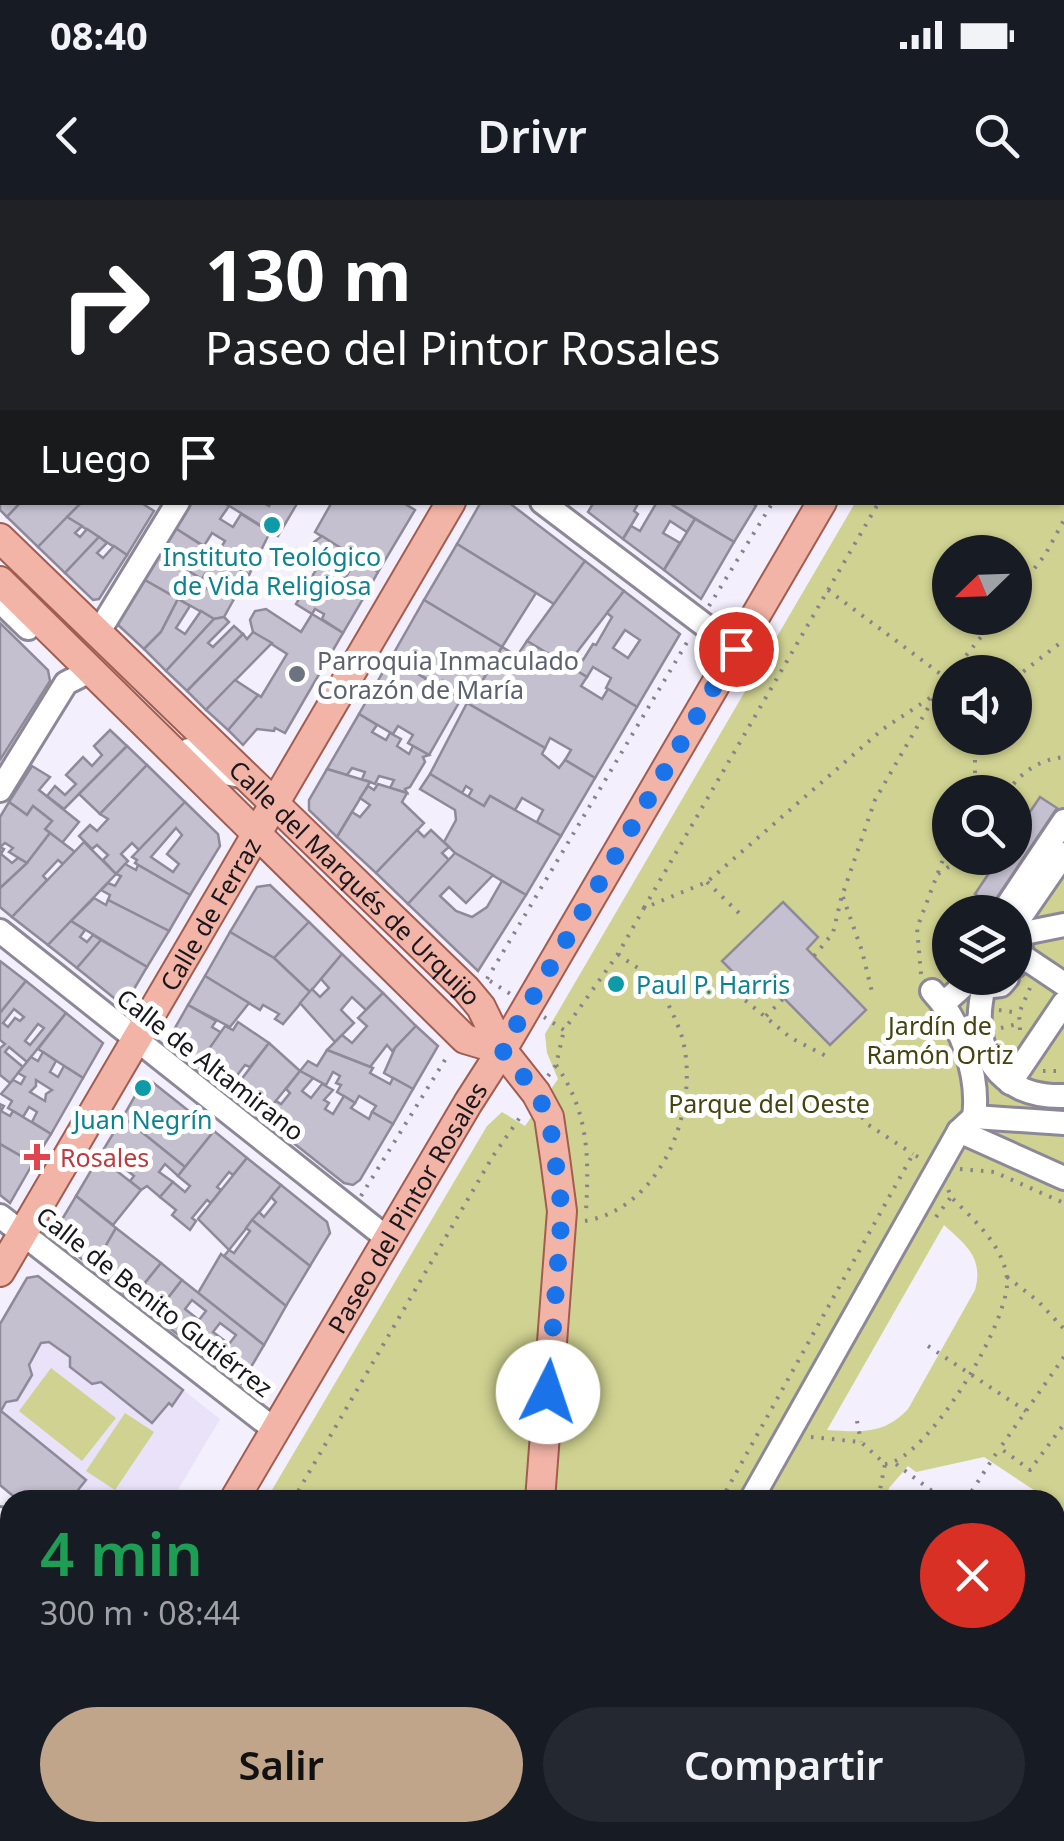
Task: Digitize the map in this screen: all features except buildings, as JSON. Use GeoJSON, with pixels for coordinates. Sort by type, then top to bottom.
{"type":"FeatureCollection","features":[{"type":"Feature","properties":{"kind":"main road","name":"Calle de Ferraz"},"geometry":{"type":"LineString","coordinates":[[0,1272],[11,1225],[135,1039],[449,505]]}},
{"type":"Feature","properties":{"kind":"main road","name":"Paseo del Pintor Rosales"},"geometry":{"type":"LineString","coordinates":[[240,1490],[820,505]]}},
{"type":"Feature","properties":{"kind":"main road","name":"Calle del Marqués de Urquijo"},"geometry":{"type":"LineString","coordinates":[[0,538],[246,777],[477,984],[481,1008],[502,1050]]}},
{"type":"Feature","properties":{"kind":"main road","name":"Calle del Marqués de Urquijo"},"geometry":{"type":"LineString","coordinates":[[0,581],[465,1039],[502,1050]]}},
{"type":"Feature","properties":{"kind":"main road"},"geometry":{"type":"LineString","coordinates":[[502,1050],[536,1092],[549,1118],[562,1211],[541,1490]]}},
{"type":"Feature","properties":{"kind":"street"},"geometry":{"type":"LineString","coordinates":[[98,632],[176,505]]}},
{"type":"Feature","properties":{"kind":"street"},"geometry":{"type":"LineString","coordinates":[[546,505],[736,649]]}},
{"type":"Feature","properties":{"kind":"street"},"geometry":{"type":"LineString","coordinates":[[0,601],[28,628]]}},
{"type":"Feature","properties":{"kind":"street"},"geometry":{"type":"LineString","coordinates":[[0,790],[66,683],[92,670]]}},
{"type":"Feature","properties":{"kind":"street"},"geometry":{"type":"LineString","coordinates":[[162,723],[209,770],[246,777]]}},
{"type":"Feature","properties":{"kind":"street"},"geometry":{"type":"LineString","coordinates":[[1014,895],[1064,821]]}},
{"type":"Feature","properties":{"kind":"street"},"geometry":{"type":"LineString","coordinates":[[1032,901],[1064,854]]}},
{"type":"Feature","properties":{"kind":"street"},"geometry":{"type":"LineString","coordinates":[[1032,947],[1064,925]]}},
{"type":"Feature","properties":{"kind":"street","name":"Calle de Altamirano"},"geometry":{"type":"LineString","coordinates":[[0,931],[388,1239]]}},
{"type":"Feature","properties":{"kind":"street"},"geometry":{"type":"LineString","coordinates":[[1032,952],[1064,938]]}},
{"type":"Feature","properties":{"kind":"street"},"geometry":{"type":"LineString","coordinates":[[1032,969],[1064,984]]}},
{"type":"Feature","properties":{"kind":"street"},"geometry":{"type":"LineString","coordinates":[[756,1490],[967,1124],[975,1098],[962,1041],[938,997],[942,995]]}},
{"type":"Feature","properties":{"kind":"street"},"geometry":{"type":"LineString","coordinates":[[982,995],[978,1020],[989,1058],[1010,1083],[1031,1094],[1064,1096]]}},
{"type":"Feature","properties":{"kind":"street"},"geometry":{"type":"LineString","coordinates":[[1010,1083],[1051,1011]]}},
{"type":"Feature","properties":{"kind":"street"},"geometry":{"type":"LineString","coordinates":[[967,1124],[1064,1123]]}},
{"type":"Feature","properties":{"kind":"street"},"geometry":{"type":"LineString","coordinates":[[967,1124],[1064,1178]]}},
{"type":"Feature","properties":{"kind":"street","name":"Calle de Benito Gutiérrez"},"geometry":{"type":"LineString","coordinates":[[11,1225],[275,1430]]}},
{"type":"Feature","properties":{"kind":"path"},"geometry":{"type":"LineString","coordinates":[[706,610],[771,505]]}},
{"type":"Feature","properties":{"kind":"path"},"geometry":{"type":"LineString","coordinates":[[300,1490],[493,1156],[556,1065],[564,1030],[618,954],[877,505]]}},
{"type":"Feature","properties":{"kind":"path"},"geometry":{"type":"LineString","coordinates":[[1032,571],[1064,520]]}},
{"type":"Feature","properties":{"kind":"path"},"geometry":{"type":"LineString","coordinates":[[828,590],[932,664]]}},
{"type":"Feature","properties":{"kind":"path"},"geometry":{"type":"LineString","coordinates":[[564,1030],[526,1005],[477,984],[692,635]]}},
{"type":"Feature","properties":{"kind":"path"},"geometry":{"type":"LineString","coordinates":[[967,655],[983,635]]}},
{"type":"Feature","properties":{"kind":"path"},"geometry":{"type":"LineString","coordinates":[[1032,665],[1064,640]]}},
{"type":"Feature","properties":{"kind":"path"},"geometry":{"type":"LineString","coordinates":[[644,908],[707,882],[883,728],[932,697]]}},
{"type":"Feature","properties":{"kind":"path"},"geometry":{"type":"LineString","coordinates":[[814,956],[833,932],[875,800],[932,701]]}},
{"type":"Feature","properties":{"kind":"path"},"geometry":{"type":"LineString","coordinates":[[1020,775],[1052,758],[1064,757]]}},
{"type":"Feature","properties":{"kind":"path"},"geometry":{"type":"LineString","coordinates":[[938,875],[917,928],[920,970],[938,997]]}},
{"type":"Feature","properties":{"kind":"path"},"geometry":{"type":"LineString","coordinates":[[707,882],[742,916]]}},
{"type":"Feature","properties":{"kind":"path"},"geometry":{"type":"LineString","coordinates":[[842,896],[872,992]]}},
{"type":"Feature","properties":{"kind":"path"},"geometry":{"type":"LineString","coordinates":[[586,1220],[601,1218],[636,1194],[666,1162],[680,1119],[688,1074],[681,1035],[654,982],[618,954]]}},
{"type":"Feature","properties":{"kind":"path"},"geometry":{"type":"LineString","coordinates":[[1032,985],[1051,1011]]}},
{"type":"Feature","properties":{"kind":"path"},"geometry":{"type":"LineString","coordinates":[[729,987],[791,1038],[830,1058]]}},
{"type":"Feature","properties":{"kind":"path"},"geometry":{"type":"LineString","coordinates":[[765,1017],[784,998]]}},
{"type":"Feature","properties":{"kind":"path"},"geometry":{"type":"LineString","coordinates":[[1020,1008],[1051,1011]]}},
{"type":"Feature","properties":{"kind":"path"},"geometry":{"type":"LineString","coordinates":[[358,1200],[450,1052],[446,1021]]}},
{"type":"Feature","properties":{"kind":"path"},"geometry":{"type":"LineString","coordinates":[[1001,1028],[1019,1024]]}},
{"type":"Feature","properties":{"kind":"path"},"geometry":{"type":"LineString","coordinates":[[862,1117],[939,1168],[994,1172],[1064,1203]]}},
{"type":"Feature","properties":{"kind":"path"},"geometry":{"type":"LineString","coordinates":[[727,1490],[913,1154]]}},
{"type":"Feature","properties":{"kind":"path"},"geometry":{"type":"LineString","coordinates":[[939,1168],[951,1197],[990,1238],[1007,1277],[1038,1301],[1064,1329]]}},
{"type":"Feature","properties":{"kind":"path"},"geometry":{"type":"LineString","coordinates":[[810,1437],[861,1442],[885,1464],[895,1463],[915,1448],[949,1411],[1004,1309],[1007,1277]]}},
{"type":"Feature","properties":{"kind":"path"},"geometry":{"type":"LineString","coordinates":[[928,1346],[1026,1411]]}},
{"type":"Feature","properties":{"kind":"path"},"geometry":{"type":"LineString","coordinates":[[973,1490],[1064,1356]]}},
{"type":"Feature","properties":{"kind":"path"},"geometry":{"type":"LineString","coordinates":[[858,1421],[861,1442]]}},
{"type":"Feature","properties":{"kind":"path"},"geometry":{"type":"LineString","coordinates":[[1000,1448],[1030,1470],[1064,1424]]}},
{"type":"Feature","properties":{"kind":"path"},"geometry":{"type":"LineString","coordinates":[[895,1463],[931,1490]]}},
{"type":"Feature","properties":{"kind":"path"},"geometry":{"type":"LineString","coordinates":[[880,1490],[885,1464]]}},
{"type":"Feature","properties":{"kind":"shaded area"},"geometry":{"type":"Polygon","coordinates":[[[38,1276],[220,1419],[178,1490],[5,1490],[0,1486],[0,1324],[27,1278],[38,1276]]]}},
{"type":"Feature","properties":{"kind":"green space","name":"Parque del Oeste"},"geometry":{"type":"Polygon","coordinates":[[[854,505],[1064,505],[1064,1490],[1034,1490],[984,1457],[916,1472],[908,1466],[888,1490],[272,1490],[487,1126],[502,1112],[525,1126],[558,1079],[547,1053],[545,1034],[854,505]],[[944,1225],[827,1430],[881,1428],[908,1409],[975,1290],[975,1261],[944,1225]]]}},
{"type":"Feature","properties":{"kind":"green space"},"geometry":{"type":"Polygon","coordinates":[[[51,1368],[116,1418],[82,1461],[19,1411],[51,1368]]]}},
{"type":"Feature","properties":{"kind":"green space"},"geometry":{"type":"Polygon","coordinates":[[[125,1413],[154,1432],[115,1490],[86,1471],[125,1413]]]}},
{"type":"Feature","properties":{"kind":"place","name":"Instituto Teológico de Vida Religiosa"},"geometry":{"type":"Point","coordinates":[272,525]}},
{"type":"Feature","properties":{"kind":"place","name":"Parroquia Inmaculado Corazón de María"},"geometry":{"type":"Point","coordinates":[297,674]}},
{"type":"Feature","properties":{"kind":"place","name":"Paul P. Harris"},"geometry":{"type":"Point","coordinates":[616,984]}},
{"type":"Feature","properties":{"kind":"place","name":"Juan Negrín"},"geometry":{"type":"Point","coordinates":[143,1088]}},
{"type":"Feature","properties":{"kind":"place","name":"Rosales"},"geometry":{"type":"Point","coordinates":[37,1157]}},
{"type":"Feature","properties":{"kind":"route"},"geometry":{"type":"LineString","coordinates":[[548,1392],[562,1211],[555,1158],[549,1118],[536,1092],[502,1050],[736,649]]}},
{"type":"Feature","properties":{"kind":"park label","name":"Jardín de Ramón Ortiz"},"geometry":{"type":"Point","coordinates":[940,1040]}}]}
